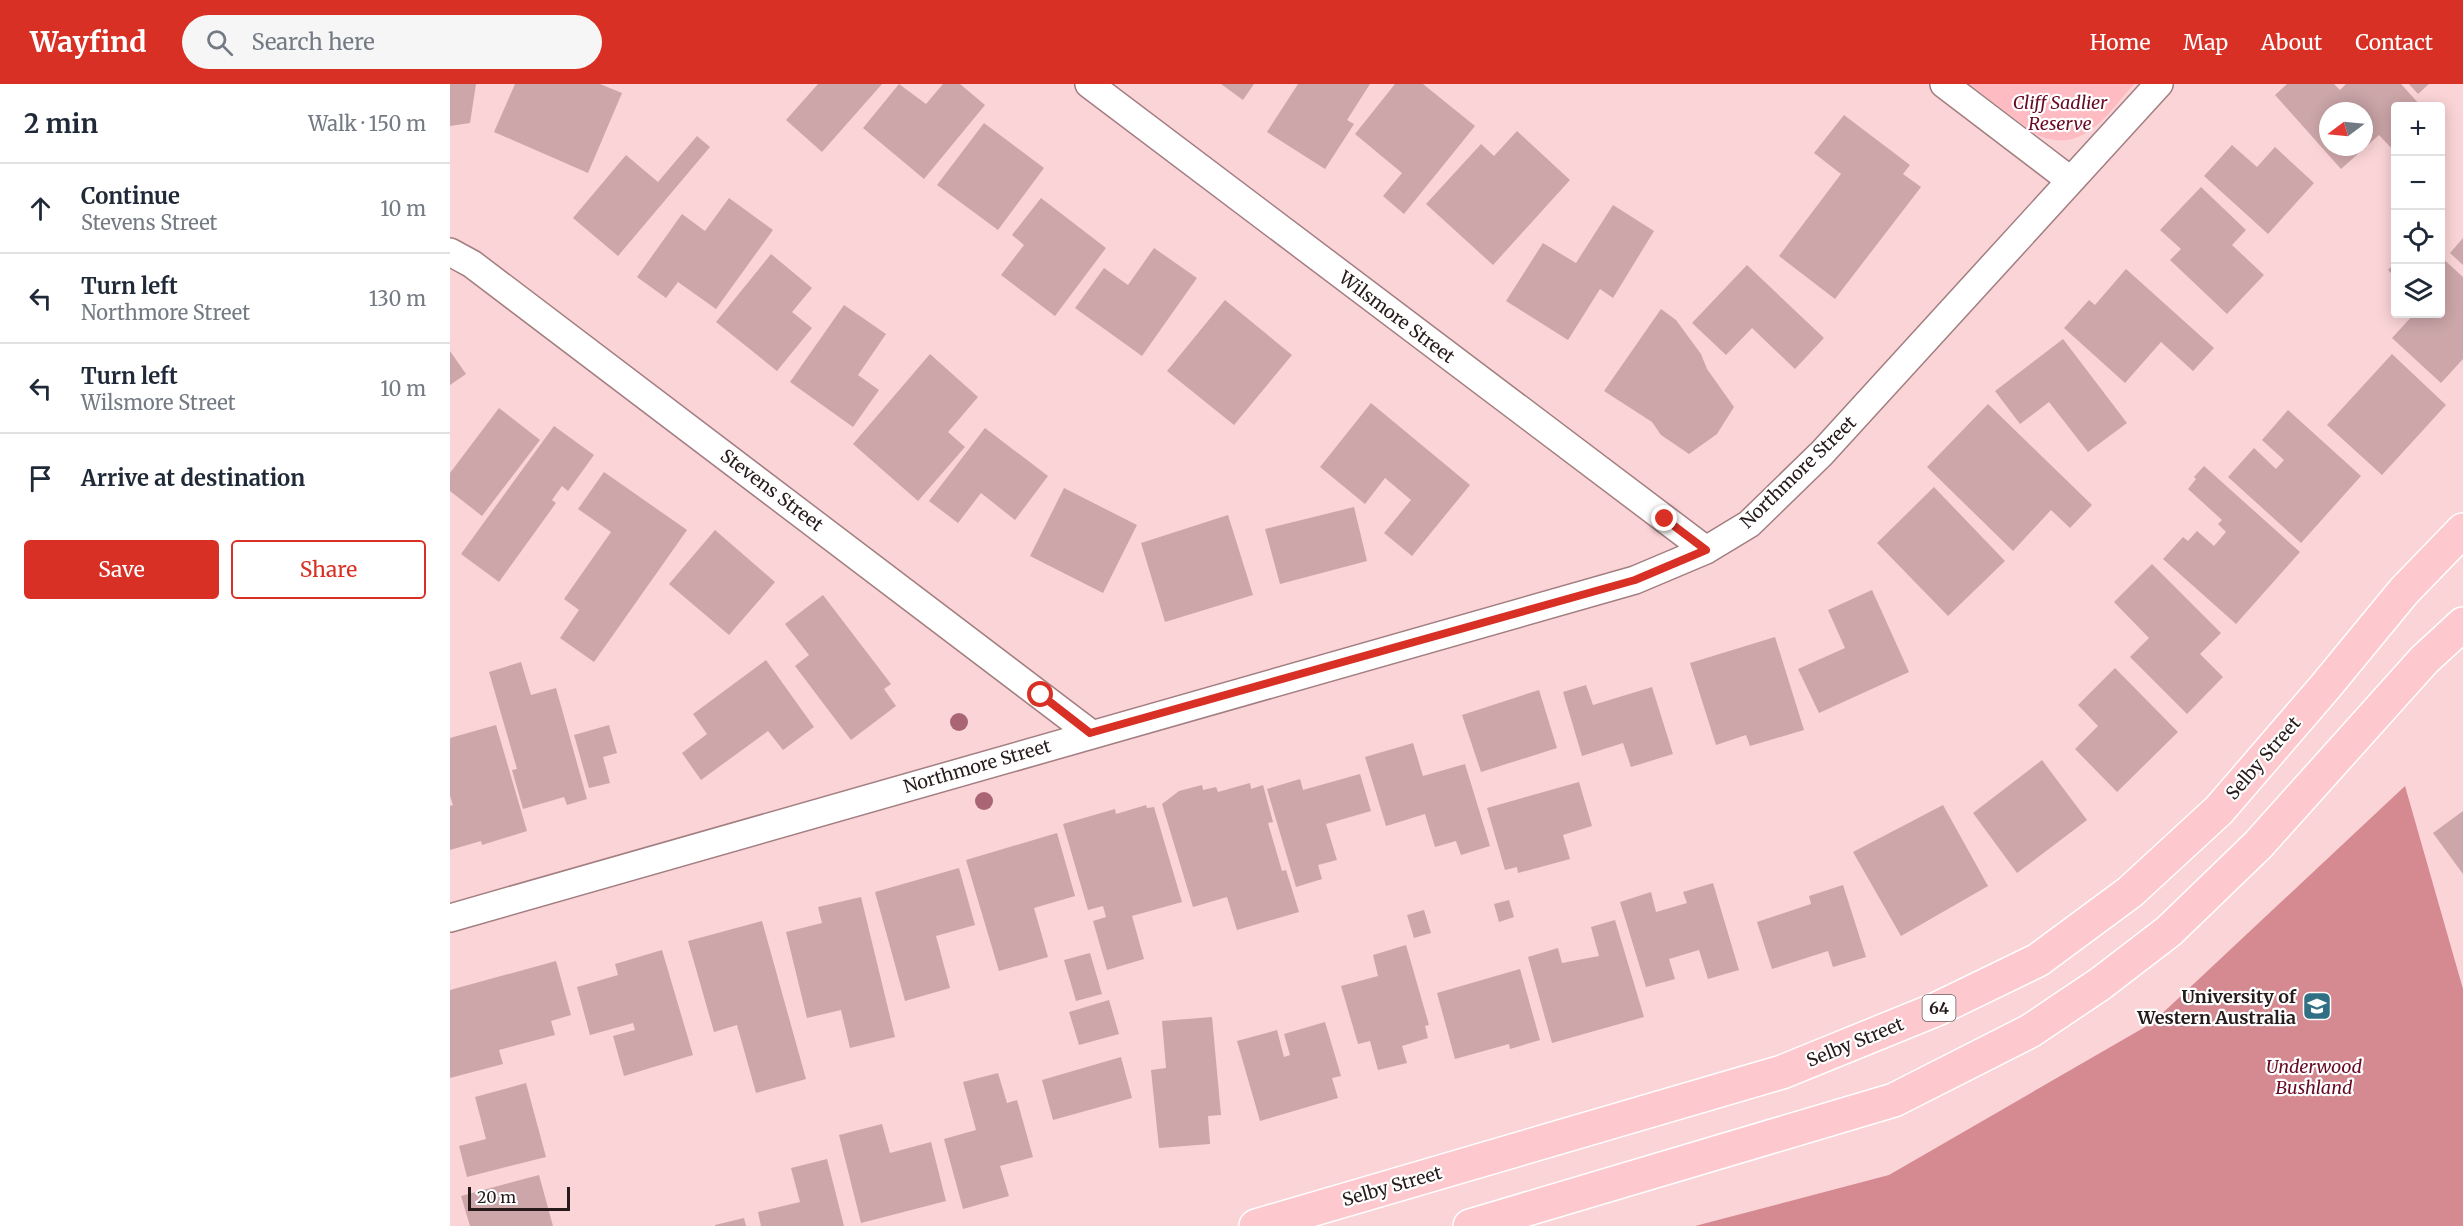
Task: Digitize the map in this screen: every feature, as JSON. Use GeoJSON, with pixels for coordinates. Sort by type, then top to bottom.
{"type":"FeatureCollection","features":[{"type":"Feature","properties":{"kind":"main road","name":"Selby Street"},"geometry":{"type":"LineString","coordinates":[[1256,1226],[1782,1072],[1938,1009],[2038,960],[2130,892],[2219,810],[2404,591],[2463,530]]}},
{"type":"Feature","properties":{"kind":"main road"},"geometry":{"type":"LineString","coordinates":[[1470,1226],[1894,1100],[2030,1031],[2100,984],[2169,931],[2258,845],[2424,660],[2463,624]]}},
{"type":"Feature","properties":{"kind":"street","name":"Wilsmore Street"},"geometry":{"type":"LineString","coordinates":[[1089,84],[1706,550]]}},
{"type":"Feature","properties":{"kind":"street"},"geometry":{"type":"LineString","coordinates":[[1944,84],[2070,180]]}},
{"type":"Feature","properties":{"kind":"street","name":"Northmore Street"},"geometry":{"type":"LineString","coordinates":[[450,918],[1090,733],[1635,580],[1706,550],[1749,524],[1822,453],[2159,84]]}},
{"type":"Feature","properties":{"kind":"street","name":"Stevens Street"},"geometry":{"type":"LineString","coordinates":[[450,252],[472,264],[1090,733]]}},
{"type":"Feature","properties":{"kind":"green space","name":"Cliff Sadlier Reserve"},"geometry":{"type":"Polygon","coordinates":[[[1969,84],[2134,84],[2093,129],[2068,140],[2054,140],[2037,135],[1969,84]]]}},
{"type":"Feature","properties":{"kind":"green space","name":"Underwood Bushland"},"geometry":{"type":"Polygon","coordinates":[[[2405,786],[2463,989],[2463,1226],[1695,1226],[1889,1175],[2152,1023],[2405,786]]]}},
{"type":"Feature","properties":{"kind":"building"},"geometry":{"type":"Polygon","coordinates":[[[450,84],[476,84],[470,123],[450,126],[450,84]]]}},
{"type":"Feature","properties":{"kind":"building"},"geometry":{"type":"Polygon","coordinates":[[[515,84],[600,84],[622,93],[588,173],[494,132],[515,84]]]}},
{"type":"Feature","properties":{"kind":"building"},"geometry":{"type":"Polygon","coordinates":[[[818,84],[882,84],[822,152],[786,120],[818,84]]]}},
{"type":"Feature","properties":{"kind":"building"},"geometry":{"type":"Polygon","coordinates":[[[899,84],[926,104],[943,84],[960,84],[985,105],[924,179],[863,128],[899,84]]]}},
{"type":"Feature","properties":{"kind":"building"},"geometry":{"type":"Polygon","coordinates":[[[1221,84],[1254,84],[1243,100],[1221,84]]]}},
{"type":"Feature","properties":{"kind":"building"},"geometry":{"type":"Polygon","coordinates":[[[1298,84],[1370,84],[1347,120],[1354,124],[1325,169],[1267,132],[1298,84]]]}},
{"type":"Feature","properties":{"kind":"building"},"geometry":{"type":"Polygon","coordinates":[[[1395,84],[1423,84],[1475,126],[1404,214],[1383,196],[1402,173],[1355,134],[1395,84]]]}},
{"type":"Feature","properties":{"kind":"building"},"geometry":{"type":"Polygon","coordinates":[[[2287,84],[2334,84],[2340,90],[2346,84],[2401,84],[2417,102],[2391,102],[2391,148],[2379,135],[2373,140],[2373,102],[2319,102],[2319,144],[2275,95],[2287,84]]]}},
{"type":"Feature","properties":{"kind":"building"},"geometry":{"type":"Polygon","coordinates":[[[2409,84],[2429,84],[2418,94],[2409,84]]]}},
{"type":"Feature","properties":{"kind":"building"},"geometry":{"type":"Polygon","coordinates":[[[1844,115],[1910,165],[1903,174],[1921,187],[1835,299],[1779,256],[1841,174],[1814,153],[1844,115]]]}},
{"type":"Feature","properties":{"kind":"building"},"geometry":{"type":"Polygon","coordinates":[[[984,123],[1044,168],[998,230],[937,185],[984,123]]]}},
{"type":"Feature","properties":{"kind":"building"},"geometry":{"type":"Polygon","coordinates":[[[1517,131],[1570,180],[1493,265],[1426,204],[1481,144],[1494,156],[1517,131]]]}},
{"type":"Feature","properties":{"kind":"building"},"geometry":{"type":"Polygon","coordinates":[[[697,136],[710,147],[618,256],[573,218],[626,155],[658,182],[697,136]]]}},
{"type":"Feature","properties":{"kind":"building"},"geometry":{"type":"Polygon","coordinates":[[[2232,145],[2257,167],[2275,147],[2314,183],[2268,234],[2204,176],[2232,145]]]}},
{"type":"Feature","properties":{"kind":"building"},"geometry":{"type":"Polygon","coordinates":[[[2329,156],[2356,156],[2341,169],[2329,156]]]}},
{"type":"Feature","properties":{"kind":"building"},"geometry":{"type":"Polygon","coordinates":[[[2201,187],[2246,230],[2232,245],[2264,275],[2227,314],[2170,260],[2181,249],[2160,230],[2201,187]]]}},
{"type":"Feature","properties":{"kind":"building"},"geometry":{"type":"Polygon","coordinates":[[[729,198],[773,230],[716,309],[678,282],[666,298],[637,277],[682,214],[705,231],[729,198]]]}},
{"type":"Feature","properties":{"kind":"building"},"geometry":{"type":"Polygon","coordinates":[[[1041,198],[1106,248],[1055,316],[1001,275],[1024,245],[1012,235],[1041,198]]]}},
{"type":"Feature","properties":{"kind":"building"},"geometry":{"type":"Polygon","coordinates":[[[1613,205],[1654,231],[1613,298],[1600,289],[1568,340],[1506,301],[1543,243],[1576,263],[1613,205]]]}},
{"type":"Feature","properties":{"kind":"building"},"geometry":{"type":"Polygon","coordinates":[[[2463,238],[2463,265],[2450,253],[2463,238]]]}},
{"type":"Feature","properties":{"kind":"building"},"geometry":{"type":"Polygon","coordinates":[[[1154,248],[1197,278],[1142,356],[1075,308],[1104,268],[1128,285],[1154,248]]]}},
{"type":"Feature","properties":{"kind":"building"},"geometry":{"type":"Polygon","coordinates":[[[771,254],[812,288],[792,312],[812,328],[777,371],[716,322],[771,254]]]}},
{"type":"Feature","properties":{"kind":"building"},"geometry":{"type":"Polygon","coordinates":[[[2445,261],[2463,277],[2463,359],[2441,383],[2392,338],[2410,318],[2445,318],[2445,261]]]}},
{"type":"Feature","properties":{"kind":"building"},"geometry":{"type":"Polygon","coordinates":[[[1747,265],[1824,338],[1795,369],[1752,328],[1726,355],[1692,323],[1747,265]]]}},
{"type":"Feature","properties":{"kind":"building"},"geometry":{"type":"Polygon","coordinates":[[[2126,269],[2214,348],[2193,371],[2161,342],[2125,383],[2064,328],[2089,300],[2095,305],[2126,269]]]}},
{"type":"Feature","properties":{"kind":"building"},"geometry":{"type":"Polygon","coordinates":[[[1225,300],[1292,355],[1234,425],[1167,371],[1225,300]]]}},
{"type":"Feature","properties":{"kind":"building"},"geometry":{"type":"Polygon","coordinates":[[[844,305],[886,334],[858,375],[879,390],[853,427],[790,382],[844,305]]]}},
{"type":"Feature","properties":{"kind":"building"},"geometry":{"type":"Polygon","coordinates":[[[1661,309],[1676,320],[1701,354],[1707,369],[1734,407],[1717,434],[1689,454],[1661,435],[1652,422],[1604,391],[1661,309]]]}},
{"type":"Feature","properties":{"kind":"building"},"geometry":{"type":"Polygon","coordinates":[[[2063,339],[2127,423],[2088,452],[2049,402],[2020,424],[1995,391],[2063,339]]]}},
{"type":"Feature","properties":{"kind":"building"},"geometry":{"type":"Polygon","coordinates":[[[450,351],[466,374],[450,385],[450,351]]]}},
{"type":"Feature","properties":{"kind":"building"},"geometry":{"type":"Polygon","coordinates":[[[930,354],[978,397],[948,432],[965,447],[918,501],[853,444],[930,354]]]}},
{"type":"Feature","properties":{"kind":"building"},"geometry":{"type":"Polygon","coordinates":[[[2392,354],[2446,405],[2382,475],[2327,425],[2392,354]]]}},
{"type":"Feature","properties":{"kind":"building"},"geometry":{"type":"Polygon","coordinates":[[[1371,403],[1470,485],[1412,556],[1384,533],[1411,500],[1385,478],[1365,504],[1320,467],[1371,403]]]}},
{"type":"Feature","properties":{"kind":"building"},"geometry":{"type":"Polygon","coordinates":[[[1988,404],[2092,505],[2070,528],[2051,510],[2013,551],[1927,467],[1988,404]]]}},
{"type":"Feature","properties":{"kind":"building"},"geometry":{"type":"Polygon","coordinates":[[[499,408],[540,440],[482,516],[450,491],[450,473],[499,408]]]}},
{"type":"Feature","properties":{"kind":"building"},"geometry":{"type":"Polygon","coordinates":[[[2288,410],[2361,476],[2301,543],[2228,477],[2254,448],[2276,469],[2284,460],[2262,440],[2288,410]]]}},
{"type":"Feature","properties":{"kind":"building"},"geometry":{"type":"Polygon","coordinates":[[[554,426],[594,455],[568,491],[562,486],[552,500],[556,503],[499,582],[461,554],[554,426]]]}},
{"type":"Feature","properties":{"kind":"building"},"geometry":{"type":"Polygon","coordinates":[[[985,428],[1048,476],[1015,520],[981,493],[958,523],[929,501],[985,428]]]}},
{"type":"Feature","properties":{"kind":"building"},"geometry":{"type":"Polygon","coordinates":[[[2204,466],[2300,552],[2236,624],[2163,559],[2183,537],[2188,541],[2197,531],[2214,546],[2226,532],[2218,524],[2222,520],[2188,489],[2196,479],[2194,477],[2204,466]]]}},
{"type":"Feature","properties":{"kind":"building"},"geometry":{"type":"Polygon","coordinates":[[[604,472],[687,530],[594,662],[560,638],[579,610],[564,599],[611,532],[578,509],[604,472]]]}},
{"type":"Feature","properties":{"kind":"building"},"geometry":{"type":"Polygon","coordinates":[[[1934,487],[2005,561],[1948,616],[1877,543],[1934,487]]]}},
{"type":"Feature","properties":{"kind":"building"},"geometry":{"type":"Polygon","coordinates":[[[1064,488],[1137,525],[1103,593],[1030,556],[1064,488]]]}},
{"type":"Feature","properties":{"kind":"building"},"geometry":{"type":"Polygon","coordinates":[[[1354,507],[1367,561],[1280,584],[1265,529],[1354,507]]]}},
{"type":"Feature","properties":{"kind":"building"},"geometry":{"type":"Polygon","coordinates":[[[1228,515],[1253,595],[1165,622],[1141,543],[1228,515]]]}},
{"type":"Feature","properties":{"kind":"building"},"geometry":{"type":"Polygon","coordinates":[[[715,530],[775,582],[729,635],[669,584],[715,530]]]}},
{"type":"Feature","properties":{"kind":"building"},"geometry":{"type":"Polygon","coordinates":[[[2152,564],[2221,633],[2200,654],[2223,677],[2187,714],[2130,657],[2149,638],[2114,602],[2152,564]]]}},
{"type":"Feature","properties":{"kind":"building"},"geometry":{"type":"Polygon","coordinates":[[[1872,590],[1909,672],[1819,713],[1798,669],[1845,648],[1828,610],[1872,590]]]}},
{"type":"Feature","properties":{"kind":"building"},"geometry":{"type":"Polygon","coordinates":[[[823,595],[891,684],[884,689],[896,706],[851,740],[795,666],[809,655],[785,624],[823,595]]]}},
{"type":"Feature","properties":{"kind":"building"},"geometry":{"type":"Polygon","coordinates":[[[1775,637],[1804,730],[1750,746],[1746,735],[1716,745],[1690,663],[1775,637]]]}},
{"type":"Feature","properties":{"kind":"building"},"geometry":{"type":"Polygon","coordinates":[[[766,660],[814,727],[783,750],[768,731],[701,780],[682,753],[707,734],[693,714],[766,660]]]}},
{"type":"Feature","properties":{"kind":"building"},"geometry":{"type":"Polygon","coordinates":[[[521,662],[531,695],[556,688],[587,799],[567,805],[564,797],[523,809],[512,770],[517,769],[489,672],[521,662]]]}},
{"type":"Feature","properties":{"kind":"building"},"geometry":{"type":"Polygon","coordinates":[[[2115,668],[2178,732],[2117,792],[2075,749],[2098,726],[2078,705],[2115,668]]]}},
{"type":"Feature","properties":{"kind":"building"},"geometry":{"type":"Polygon","coordinates":[[[1586,685],[1593,705],[1652,687],[1673,754],[1631,767],[1623,743],[1582,756],[1563,692],[1586,685]]]}},
{"type":"Feature","properties":{"kind":"building"},"geometry":{"type":"Polygon","coordinates":[[[1539,690],[1557,748],[1481,772],[1462,715],[1539,690]]]}},
{"type":"Feature","properties":{"kind":"building"},"geometry":{"type":"Polygon","coordinates":[[[496,725],[527,831],[482,845],[481,841],[450,850],[450,806],[453,805],[450,796],[450,738],[496,725]]]}},
{"type":"Feature","properties":{"kind":"building"},"geometry":{"type":"Polygon","coordinates":[[[609,725],[617,753],[603,757],[610,783],[589,788],[574,735],[609,725]]]}},
{"type":"Feature","properties":{"kind":"building"},"geometry":{"type":"Polygon","coordinates":[[[1413,743],[1423,776],[1465,764],[1490,846],[1461,855],[1456,841],[1435,847],[1425,814],[1386,826],[1365,757],[1413,743]]]}},
{"type":"Feature","properties":{"kind":"building"},"geometry":{"type":"Polygon","coordinates":[[[2042,760],[2087,820],[2017,873],[1973,813],[2042,760]]]}},
{"type":"Feature","properties":{"kind":"building"},"geometry":{"type":"Polygon","coordinates":[[[1360,774],[1371,811],[1326,824],[1337,860],[1318,865],[1322,879],[1296,887],[1267,789],[1300,779],[1303,790],[1360,774]]]}},
{"type":"Feature","properties":{"kind":"building"},"geometry":{"type":"Polygon","coordinates":[[[1579,782],[1592,826],[1563,835],[1570,859],[1518,873],[1517,867],[1505,870],[1487,808],[1579,782]]]}},
{"type":"Feature","properties":{"kind":"building"},"geometry":{"type":"Polygon","coordinates":[[[1250,783],[1251,789],[1263,785],[1273,822],[1268,823],[1282,871],[1286,870],[1299,912],[1237,930],[1227,897],[1193,907],[1162,804],[1179,791],[1202,785],[1203,790],[1216,787],[1218,792],[1250,783]]]}},
{"type":"Feature","properties":{"kind":"building"},"geometry":{"type":"Polygon","coordinates":[[[1146,805],[1147,808],[1154,807],[1182,902],[1132,916],[1144,959],[1107,970],[1093,921],[1106,917],[1103,906],[1088,910],[1063,824],[1115,809],[1116,814],[1146,805]]]}},
{"type":"Feature","properties":{"kind":"building"},"geometry":{"type":"Polygon","coordinates":[[[1943,805],[1988,886],[1901,936],[1853,852],[1943,805]]]}},
{"type":"Feature","properties":{"kind":"building"},"geometry":{"type":"Polygon","coordinates":[[[2463,811],[2463,874],[2433,833],[2463,811]]]}},
{"type":"Feature","properties":{"kind":"building"},"geometry":{"type":"Polygon","coordinates":[[[1057,833],[1075,896],[1034,908],[1048,957],[999,971],[966,860],[1057,833]]]}},
{"type":"Feature","properties":{"kind":"building"},"geometry":{"type":"Polygon","coordinates":[[[959,868],[975,925],[936,936],[950,988],[905,1001],[875,892],[959,868]]]}},
{"type":"Feature","properties":{"kind":"building"},"geometry":{"type":"Polygon","coordinates":[[[1713,883],[1739,970],[1708,979],[1699,950],[1669,959],[1675,979],[1646,987],[1620,902],[1651,892],[1656,912],[1687,903],[1683,892],[1713,883]]]}},
{"type":"Feature","properties":{"kind":"building"},"geometry":{"type":"Polygon","coordinates":[[[1843,885],[1866,957],[1833,967],[1828,951],[1772,969],[1757,922],[1811,904],[1809,896],[1843,885]]]}},
{"type":"Feature","properties":{"kind":"building"},"geometry":{"type":"Polygon","coordinates":[[[861,897],[895,1037],[850,1048],[841,1010],[807,1018],[786,932],[822,923],[818,907],[861,897]]]}},
{"type":"Feature","properties":{"kind":"building"},"geometry":{"type":"Polygon","coordinates":[[[1509,900],[1514,917],[1499,922],[1494,904],[1509,900]]]}},
{"type":"Feature","properties":{"kind":"building"},"geometry":{"type":"Polygon","coordinates":[[[1424,910],[1431,933],[1414,938],[1407,915],[1424,910]]]}},
{"type":"Feature","properties":{"kind":"building"},"geometry":{"type":"Polygon","coordinates":[[[1615,920],[1644,1017],[1552,1043],[1528,957],[1558,948],[1562,963],[1599,956],[1591,927],[1615,920]]]}},
{"type":"Feature","properties":{"kind":"building"},"geometry":{"type":"Polygon","coordinates":[[[762,921],[806,1079],[756,1093],[737,1025],[714,1032],[688,941],[762,921]]]}},
{"type":"Feature","properties":{"kind":"building"},"geometry":{"type":"Polygon","coordinates":[[[1406,945],[1429,1025],[1425,1026],[1428,1038],[1402,1046],[1407,1063],[1378,1070],[1370,1041],[1358,1044],[1341,986],[1378,976],[1373,955],[1406,945]]]}},
{"type":"Feature","properties":{"kind":"building"},"geometry":{"type":"Polygon","coordinates":[[[662,950],[693,1055],[624,1076],[613,1036],[635,1030],[633,1023],[590,1035],[577,987],[618,975],[615,964],[662,950]]]}},
{"type":"Feature","properties":{"kind":"building"},"geometry":{"type":"Polygon","coordinates":[[[1090,953],[1102,994],[1076,1001],[1064,960],[1090,953]]]}},
{"type":"Feature","properties":{"kind":"building"},"geometry":{"type":"Polygon","coordinates":[[[556,961],[571,1015],[551,1021],[555,1035],[499,1050],[503,1064],[450,1078],[450,990],[556,961]]]}},
{"type":"Feature","properties":{"kind":"building"},"geometry":{"type":"Polygon","coordinates":[[[1520,969],[1540,1040],[1510,1049],[1509,1044],[1455,1059],[1437,993],[1520,969]]]}},
{"type":"Feature","properties":{"kind":"building"},"geometry":{"type":"Polygon","coordinates":[[[1109,1000],[1119,1034],[1079,1045],[1069,1012],[1109,1000]]]}},
{"type":"Feature","properties":{"kind":"building"},"geometry":{"type":"Polygon","coordinates":[[[1212,1017],[1221,1115],[1208,1116],[1210,1144],[1159,1148],[1151,1070],[1166,1068],[1162,1021],[1212,1017]]]}},
{"type":"Feature","properties":{"kind":"building"},"geometry":{"type":"Polygon","coordinates":[[[1325,1022],[1341,1076],[1332,1078],[1338,1098],[1260,1121],[1237,1041],[1277,1030],[1284,1057],[1290,1055],[1284,1034],[1325,1022]]]}},
{"type":"Feature","properties":{"kind":"building"},"geometry":{"type":"Polygon","coordinates":[[[1121,1057],[1132,1098],[1053,1120],[1042,1080],[1121,1057]]]}},
{"type":"Feature","properties":{"kind":"building"},"geometry":{"type":"Polygon","coordinates":[[[998,1073],[1007,1103],[1017,1100],[1033,1157],[1000,1166],[1009,1196],[963,1209],[944,1139],[976,1130],[963,1082],[998,1073]]]}},
{"type":"Feature","properties":{"kind":"building"},"geometry":{"type":"Polygon","coordinates":[[[526,1083],[546,1157],[467,1177],[459,1146],[486,1139],[475,1097],[526,1083]]]}},
{"type":"Feature","properties":{"kind":"building"},"geometry":{"type":"Polygon","coordinates":[[[882,1124],[890,1153],[931,1142],[946,1201],[861,1223],[839,1135],[882,1124]]]}},
{"type":"Feature","properties":{"kind":"building"},"geometry":{"type":"Polygon","coordinates":[[[827,1159],[844,1226],[761,1226],[758,1212],[800,1202],[791,1168],[827,1159]]]}},
{"type":"Feature","properties":{"kind":"building"},"geometry":{"type":"Polygon","coordinates":[[[539,1175],[553,1226],[470,1226],[461,1196],[539,1175]]]}},
{"type":"Feature","properties":{"kind":"building"},"geometry":{"type":"Polygon","coordinates":[[[744,1218],[746,1226],[715,1226],[715,1225],[744,1218]]]}},
{"type":"Feature","properties":{"kind":"place","name":"University of Western Australia"},"geometry":{"type":"Point","coordinates":[2317,1006]}},
{"type":"Feature","properties":{"kind":"route"},"geometry":{"type":"LineString","coordinates":[[1041,695],[1090,733],[1635,580],[1706,550],[1665,519]]}}]}
